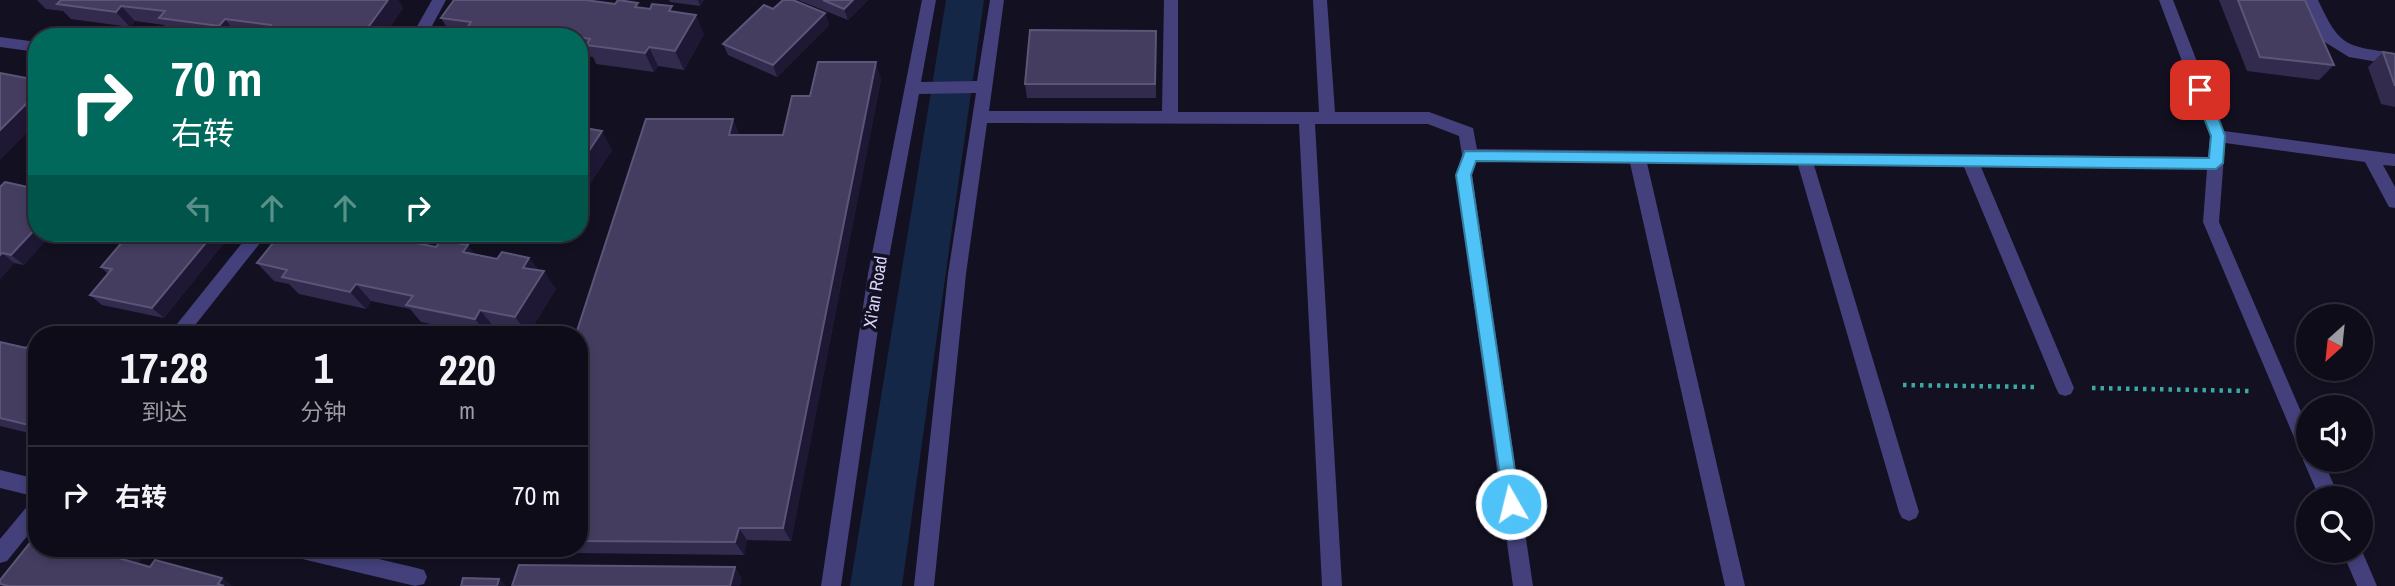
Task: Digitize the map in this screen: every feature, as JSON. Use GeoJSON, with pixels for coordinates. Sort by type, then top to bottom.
{"type":"FeatureCollection","features":[{"type":"Feature","properties":{"kind":"street"},"geometry":{"type":"LineString","coordinates":[[423,28],[439,0]]}},
{"type":"Feature","properties":{"kind":"street","name":"Xi'an Road"},"geometry":{"type":"LineString","coordinates":[[831,586],[877,274],[919,88],[929,0]]}},
{"type":"Feature","properties":{"kind":"street"},"geometry":{"type":"LineString","coordinates":[[925,586],[957,274],[980,117],[980,87],[997,0]]}},
{"type":"Feature","properties":{"kind":"street"},"geometry":{"type":"LineString","coordinates":[[1170,118],[1171,0]]}},
{"type":"Feature","properties":{"kind":"street"},"geometry":{"type":"LineString","coordinates":[[1320,0],[1327,118]]}},
{"type":"Feature","properties":{"kind":"street"},"geometry":{"type":"LineString","coordinates":[[2165,0],[2218,136],[2211,222],[2296,421]]}},
{"type":"Feature","properties":{"kind":"street"},"geometry":{"type":"LineString","coordinates":[[2311,0],[2328,37],[2354,52],[2395,59]]}},
{"type":"Feature","properties":{"kind":"street"},"geometry":{"type":"LineString","coordinates":[[0,42],[28,46]]}},
{"type":"Feature","properties":{"kind":"street"},"geometry":{"type":"LineString","coordinates":[[919,88],[980,87]]}},
{"type":"Feature","properties":{"kind":"street"},"geometry":{"type":"LineString","coordinates":[[980,117],[1429,118],[1467,132],[1470,155],[1464,175],[1523,586]]}},
{"type":"Feature","properties":{"kind":"street"},"geometry":{"type":"LineString","coordinates":[[1307,118],[1332,586]]}},
{"type":"Feature","properties":{"kind":"street"},"geometry":{"type":"LineString","coordinates":[[2218,136],[2395,160]]}},
{"type":"Feature","properties":{"kind":"street"},"geometry":{"type":"LineString","coordinates":[[1470,155],[2216,163]]}},
{"type":"Feature","properties":{"kind":"street"},"geometry":{"type":"LineString","coordinates":[[2370,156],[2395,202]]}},
{"type":"Feature","properties":{"kind":"street"},"geometry":{"type":"LineString","coordinates":[[1637,157],[1735,586]]}},
{"type":"Feature","properties":{"kind":"street"},"geometry":{"type":"LineString","coordinates":[[1804,159],[1909,512]]}},
{"type":"Feature","properties":{"kind":"street"},"geometry":{"type":"LineString","coordinates":[[1970,161],[2064,388]]}},
{"type":"Feature","properties":{"kind":"street"},"geometry":{"type":"LineString","coordinates":[[184,326],[253,242]]}},
{"type":"Feature","properties":{"kind":"street"},"geometry":{"type":"LineString","coordinates":[[0,479],[28,486]]}},
{"type":"Feature","properties":{"kind":"street"},"geometry":{"type":"LineString","coordinates":[[0,554],[28,520]]}},
{"type":"Feature","properties":{"kind":"street"},"geometry":{"type":"LineString","coordinates":[[332,557],[417,577]]}},
{"type":"Feature","properties":{"kind":"street"},"geometry":{"type":"LineString","coordinates":[[2357,563],[2367,586]]}},
{"type":"Feature","properties":{"kind":"water"},"geometry":{"type":"Polygon","coordinates":[[[946,0],[984,0],[902,586],[850,586],[946,0]]]}},
{"type":"Feature","properties":{"kind":"building"},"geometry":{"type":"Polygon","coordinates":[[[61,0],[388,0],[368,28],[269,28],[271,25],[225,19],[219,26],[159,18],[165,11],[121,6],[116,12],[57,4],[61,0]]]}},
{"type":"Feature","properties":{"kind":"building"},"geometry":{"type":"Polygon","coordinates":[[[454,0],[585,0],[615,4],[618,0],[638,3],[635,7],[650,9],[652,4],[672,6],[669,11],[696,15],[675,51],[649,47],[645,53],[588,45],[588,28],[467,28],[471,22],[441,18],[454,0]]]}},
{"type":"Feature","properties":{"kind":"building"},"geometry":{"type":"Polygon","coordinates":[[[783,0],[793,0],[825,13],[773,65],[723,44],[764,5],[773,9],[783,0]]]}},
{"type":"Feature","properties":{"kind":"building"},"geometry":{"type":"Polygon","coordinates":[[[823,0],[853,0],[844,9],[823,0]]]}},
{"type":"Feature","properties":{"kind":"building"},"geometry":{"type":"Polygon","coordinates":[[[2238,0],[2305,0],[2334,65],[2260,57],[2238,0]]]}},
{"type":"Feature","properties":{"kind":"building"},"geometry":{"type":"Polygon","coordinates":[[[1030,30],[1156,31],[1155,84],[1025,84],[1030,30]]]}},
{"type":"Feature","properties":{"kind":"building"},"geometry":{"type":"Polygon","coordinates":[[[2383,52],[2395,54],[2395,86],[2383,52]]]}},
{"type":"Feature","properties":{"kind":"building"},"geometry":{"type":"Polygon","coordinates":[[[818,62],[876,62],[783,528],[739,528],[735,542],[588,541],[588,326],[579,326],[646,119],[733,119],[729,135],[783,135],[792,96],[810,96],[818,62]]]}},
{"type":"Feature","properties":{"kind":"building"},"geometry":{"type":"Polygon","coordinates":[[[0,73],[28,78],[28,102],[0,130],[0,73]]]}},
{"type":"Feature","properties":{"kind":"building"},"geometry":{"type":"Polygon","coordinates":[[[588,129],[602,131],[588,152],[588,129]]]}},
{"type":"Feature","properties":{"kind":"building"},"geometry":{"type":"Polygon","coordinates":[[[5,182],[28,187],[28,237],[11,255],[0,255],[0,187],[5,182]]]}},
{"type":"Feature","properties":{"kind":"building"},"geometry":{"type":"Polygon","coordinates":[[[122,242],[207,242],[152,308],[90,295],[112,269],[101,267],[122,242]]]}},
{"type":"Feature","properties":{"kind":"building"},"geometry":{"type":"Polygon","coordinates":[[[274,242],[411,242],[436,247],[440,242],[452,242],[468,245],[463,252],[497,259],[502,252],[529,258],[523,268],[544,271],[515,317],[480,310],[475,319],[406,305],[413,296],[356,284],[350,292],[282,277],[287,270],[257,263],[274,242]]]}},
{"type":"Feature","properties":{"kind":"building"},"geometry":{"type":"Polygon","coordinates":[[[0,342],[26,348],[28,346],[28,425],[0,418],[0,342]]]}},
{"type":"Feature","properties":{"kind":"building"},"geometry":{"type":"Polygon","coordinates":[[[28,545],[28,557],[115,557],[150,567],[155,560],[222,578],[218,584],[224,586],[9,586],[0,584],[0,580],[28,545]]]}},
{"type":"Feature","properties":{"kind":"building"},"geometry":{"type":"Polygon","coordinates":[[[519,565],[735,567],[730,586],[512,586],[519,565]]]}},
{"type":"Feature","properties":{"kind":"building"},"geometry":{"type":"Polygon","coordinates":[[[463,578],[499,579],[497,586],[461,586],[463,578]]]}},
{"type":"Feature","properties":{"kind":"route"},"geometry":{"type":"LineString","coordinates":[[1511,504],[1464,175],[1470,155],[2216,163],[2218,136],[2200,90]]}}]}
